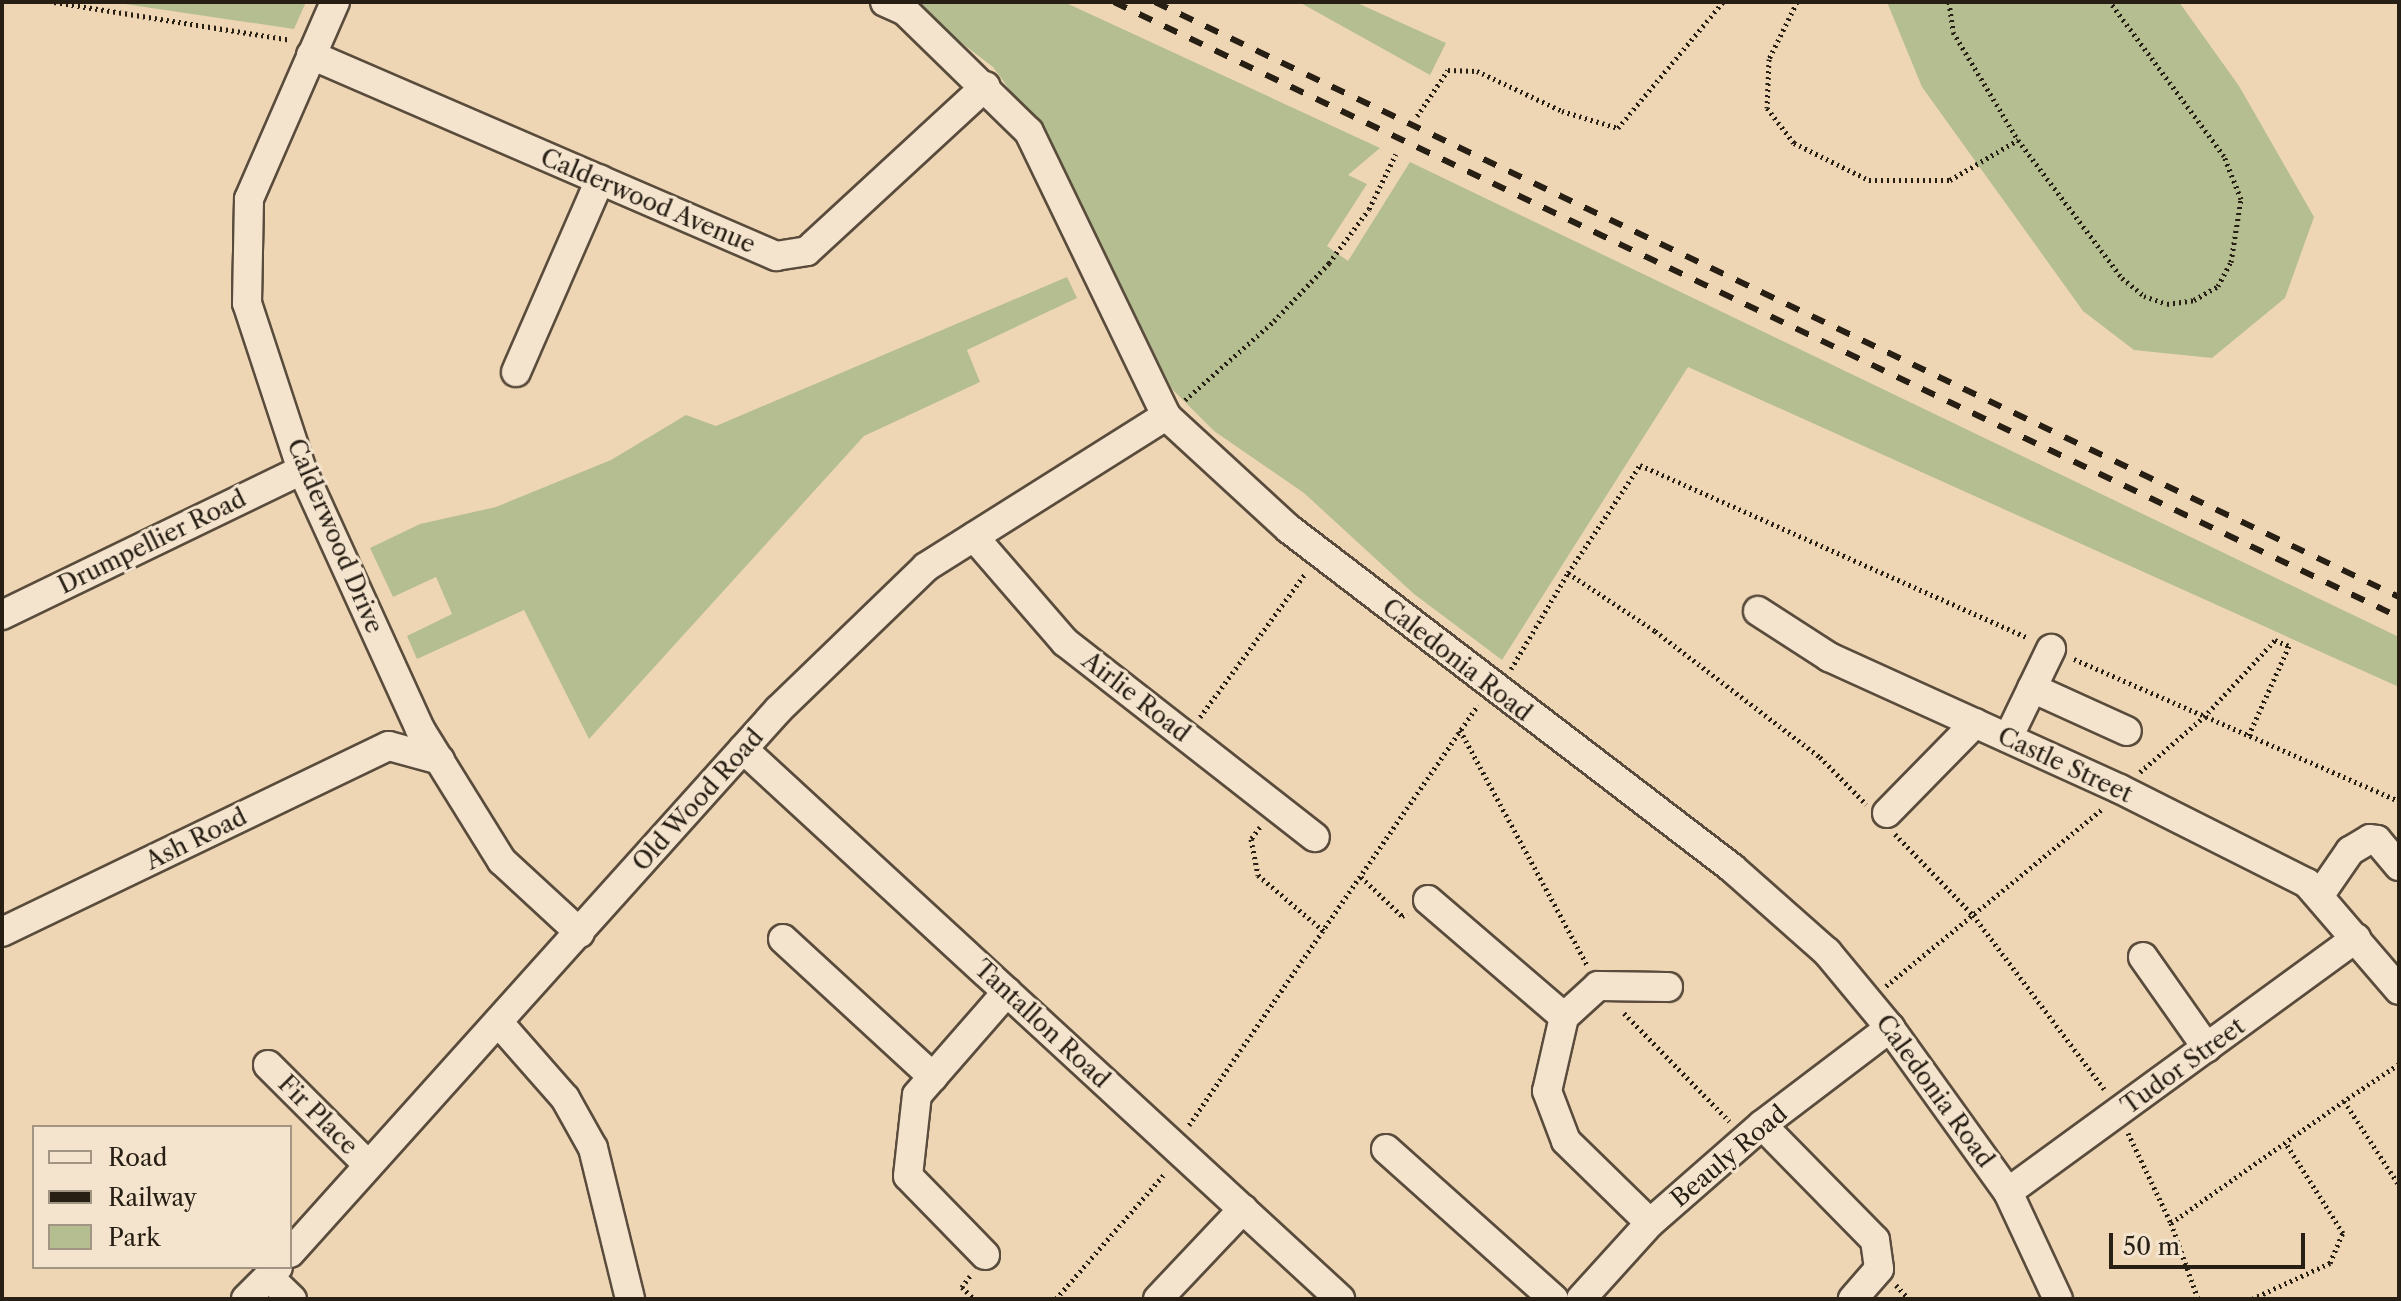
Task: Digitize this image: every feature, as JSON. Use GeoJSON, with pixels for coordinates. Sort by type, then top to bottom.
{"type":"FeatureCollection","features":[{"type":"Feature","properties":{"kind":"street","name":"Calderwood Drive"},"geometry":{"type":"LineString","coordinates":[[335,2],[301,48],[249,199],[247,303],[302,470],[406,699],[502,861],[580,933]]}},
{"type":"Feature","properties":{"kind":"street","name":"Caledonia Road"},"geometry":{"type":"LineString","coordinates":[[885,2],[905,11],[986,86],[1029,132],[1166,416],[1320,553],[1732,868],[1827,952],[1890,1028],[2008,1192],[2058,1299]]}},
{"type":"Feature","properties":{"kind":"street","name":"Calderwood Avenue"},"geometry":{"type":"LineString","coordinates":[[301,48],[776,256],[807,251],[986,86]]}},
{"type":"Feature","properties":{"kind":"street"},"geometry":{"type":"LineString","coordinates":[[516,372],[600,180]]}},
{"type":"Feature","properties":{"kind":"street","name":"Old Wood Road"},"geometry":{"type":"LineString","coordinates":[[292,1251],[743,749],[926,567],[1166,416]]}},
{"type":"Feature","properties":{"kind":"street","name":"Drumpellier Road"},"geometry":{"type":"LineString","coordinates":[[2,615],[302,470]]}},
{"type":"Feature","properties":{"kind":"street","name":"Airlie Road"},"geometry":{"type":"LineString","coordinates":[[974,537],[1065,642],[1315,837]]}},
{"type":"Feature","properties":{"kind":"street","name":"Castle Street"},"geometry":{"type":"LineString","coordinates":[[1758,611],[1829,657],[2008,738],[2307,883],[2399,990]]}},
{"type":"Feature","properties":{"kind":"street"},"geometry":{"type":"LineString","coordinates":[[2008,738],[2051,649]]}},
{"type":"Feature","properties":{"kind":"street"},"geometry":{"type":"LineString","coordinates":[[2032,688],[2127,731]]}},
{"type":"Feature","properties":{"kind":"street"},"geometry":{"type":"LineString","coordinates":[[406,699],[389,746],[440,760]]}},
{"type":"Feature","properties":{"kind":"street"},"geometry":{"type":"LineString","coordinates":[[1883,817],[1975,723]]}},
{"type":"Feature","properties":{"kind":"street","name":"Ash Road"},"geometry":{"type":"LineString","coordinates":[[2,932],[389,746]]}},
{"type":"Feature","properties":{"kind":"street","name":"Tantallon Road"},"geometry":{"type":"LineString","coordinates":[[743,749],[1340,1299]]}},
{"type":"Feature","properties":{"kind":"street"},"geometry":{"type":"LineString","coordinates":[[2319,896],[2350,851],[2370,839],[2399,866]]}},
{"type":"Feature","properties":{"kind":"street"},"geometry":{"type":"LineString","coordinates":[[1428,900],[1564,1017]]}},
{"type":"Feature","properties":{"kind":"street","name":"Tudor Street"},"geometry":{"type":"LineString","coordinates":[[2008,1192],[2356,938]]}},
{"type":"Feature","properties":{"kind":"street"},"geometry":{"type":"LineString","coordinates":[[783,939],[933,1077]]}},
{"type":"Feature","properties":{"kind":"street"},"geometry":{"type":"LineString","coordinates":[[2143,957],[2207,1048]]}},
{"type":"Feature","properties":{"kind":"street"},"geometry":{"type":"LineString","coordinates":[[1650,1223],[1566,1141],[1547,1091],[1564,1017],[1598,986],[1668,987]]}},
{"type":"Feature","properties":{"kind":"street"},"geometry":{"type":"LineString","coordinates":[[985,1255],[908,1176],[917,1095],[1007,992]]}},
{"type":"Feature","properties":{"kind":"street"},"geometry":{"type":"LineString","coordinates":[[499,1023],[565,1098],[593,1148],[630,1299]]}},
{"type":"Feature","properties":{"kind":"street","name":"Beauly Road"},"geometry":{"type":"LineString","coordinates":[[1581,1299],[1650,1223],[1754,1132],[1890,1028]]}},
{"type":"Feature","properties":{"kind":"street","name":"Fir Place"},"geometry":{"type":"LineString","coordinates":[[268,1065],[368,1165]]}},
{"type":"Feature","properties":{"kind":"street"},"geometry":{"type":"LineString","coordinates":[[1754,1132],[1875,1240],[1879,1269],[1853,1299]]}},
{"type":"Feature","properties":{"kind":"street"},"geometry":{"type":"LineString","coordinates":[[1386,1149],[1554,1299]]}},
{"type":"Feature","properties":{"kind":"street"},"geometry":{"type":"LineString","coordinates":[[1158,1299],[1243,1209]]}},
{"type":"Feature","properties":{"kind":"street"},"geometry":{"type":"LineString","coordinates":[[246,1299],[273,1272],[292,1299]]}},
{"type":"Feature","properties":{"kind":"path"},"geometry":{"type":"LineString","coordinates":[[54,2],[301,48]]}},
{"type":"Feature","properties":{"kind":"path"},"geometry":{"type":"LineString","coordinates":[[1417,116],[1448,70],[1477,71],[1562,111],[1618,128],[1723,2]]}},
{"type":"Feature","properties":{"kind":"path"},"geometry":{"type":"LineString","coordinates":[[1797,2],[1769,59],[1767,108],[1794,143],[1869,180],[1950,180],[2018,140]]}},
{"type":"Feature","properties":{"kind":"path"},"geometry":{"type":"LineString","coordinates":[[1949,2],[1953,32],[2018,140],[2122,278],[2144,296],[2167,304],[2194,300],[2218,286],[2231,262],[2241,199],[2224,156],[2110,2]]}},
{"type":"Feature","properties":{"kind":"path"},"geometry":{"type":"LineString","coordinates":[[1166,416],[1274,321],[1329,263],[1369,209],[1396,154]]}},
{"type":"Feature","properties":{"kind":"path"},"geometry":{"type":"LineString","coordinates":[[1056,1299],[1164,1177],[1174,1146],[1325,932],[1477,705],[1498,692],[1568,573],[1640,465],[2399,801]]}},
{"type":"Feature","properties":{"kind":"path"},"geometry":{"type":"LineString","coordinates":[[1187,737],[1320,553]]}},
{"type":"Feature","properties":{"kind":"path"},"geometry":{"type":"LineString","coordinates":[[1568,573],[1655,631],[1820,757],[1883,817],[1973,915],[2119,1112],[2171,1223],[2200,1298]]}},
{"type":"Feature","properties":{"kind":"path"},"geometry":{"type":"LineString","coordinates":[[1460,730],[1598,986],[1754,1132]]}},
{"type":"Feature","properties":{"kind":"path"},"geometry":{"type":"LineString","coordinates":[[1275,806],[1251,839],[1258,875],[1325,932]]}},
{"type":"Feature","properties":{"kind":"path"},"geometry":{"type":"LineString","coordinates":[[1361,877],[1402,916],[1428,900]]}},
{"type":"Feature","properties":{"kind":"path"},"geometry":{"type":"LineString","coordinates":[[2171,1223],[2399,1064]]}},
{"type":"Feature","properties":{"kind":"path"},"geometry":{"type":"LineString","coordinates":[[2344,1101],[2399,1185]]}},
{"type":"Feature","properties":{"kind":"path"},"geometry":{"type":"LineString","coordinates":[[2252,1299],[2330,1263],[2343,1233],[2285,1142]]}},
{"type":"Feature","properties":{"kind":"green space"},"geometry":{"type":"Polygon","coordinates":[[[111,2],[306,2],[294,29],[111,2]]]}},
{"type":"Feature","properties":{"kind":"green space"},"geometry":{"type":"Polygon","coordinates":[[[908,2],[1064,2],[1380,148],[1348,175],[1367,184],[1327,246],[1348,261],[1410,162],[2399,637],[2399,687],[1688,367],[1502,660],[1414,594],[1304,493],[1214,431],[1172,389],[1047,141],[993,67],[908,2]]]}},
{"type":"Feature","properties":{"kind":"green space"},"geometry":{"type":"Polygon","coordinates":[[[1299,2],[1355,2],[1446,43],[1430,75],[1299,2]]]}},
{"type":"Feature","properties":{"kind":"green space"},"geometry":{"type":"Polygon","coordinates":[[[1887,2],[2179,2],[2239,86],[2314,217],[2285,298],[2212,358],[2134,350],[2083,311],[1922,87],[1887,2]]]}},
{"type":"Feature","properties":{"kind":"green space"},"geometry":{"type":"Polygon","coordinates":[[[1067,277],[1077,298],[967,350],[980,382],[864,436],[589,739],[524,610],[417,659],[407,636],[452,614],[436,577],[393,597],[370,548],[420,524],[496,507],[611,460],[686,415],[716,426],[1067,277]]]}},
{"type":"Feature","properties":{"kind":"railway"},"geometry":{"type":"LineString","coordinates":[[1114,2],[2399,617]]}},
{"type":"Feature","properties":{"kind":"railway"},"geometry":{"type":"LineString","coordinates":[[1155,2],[2399,597]]}}]}
